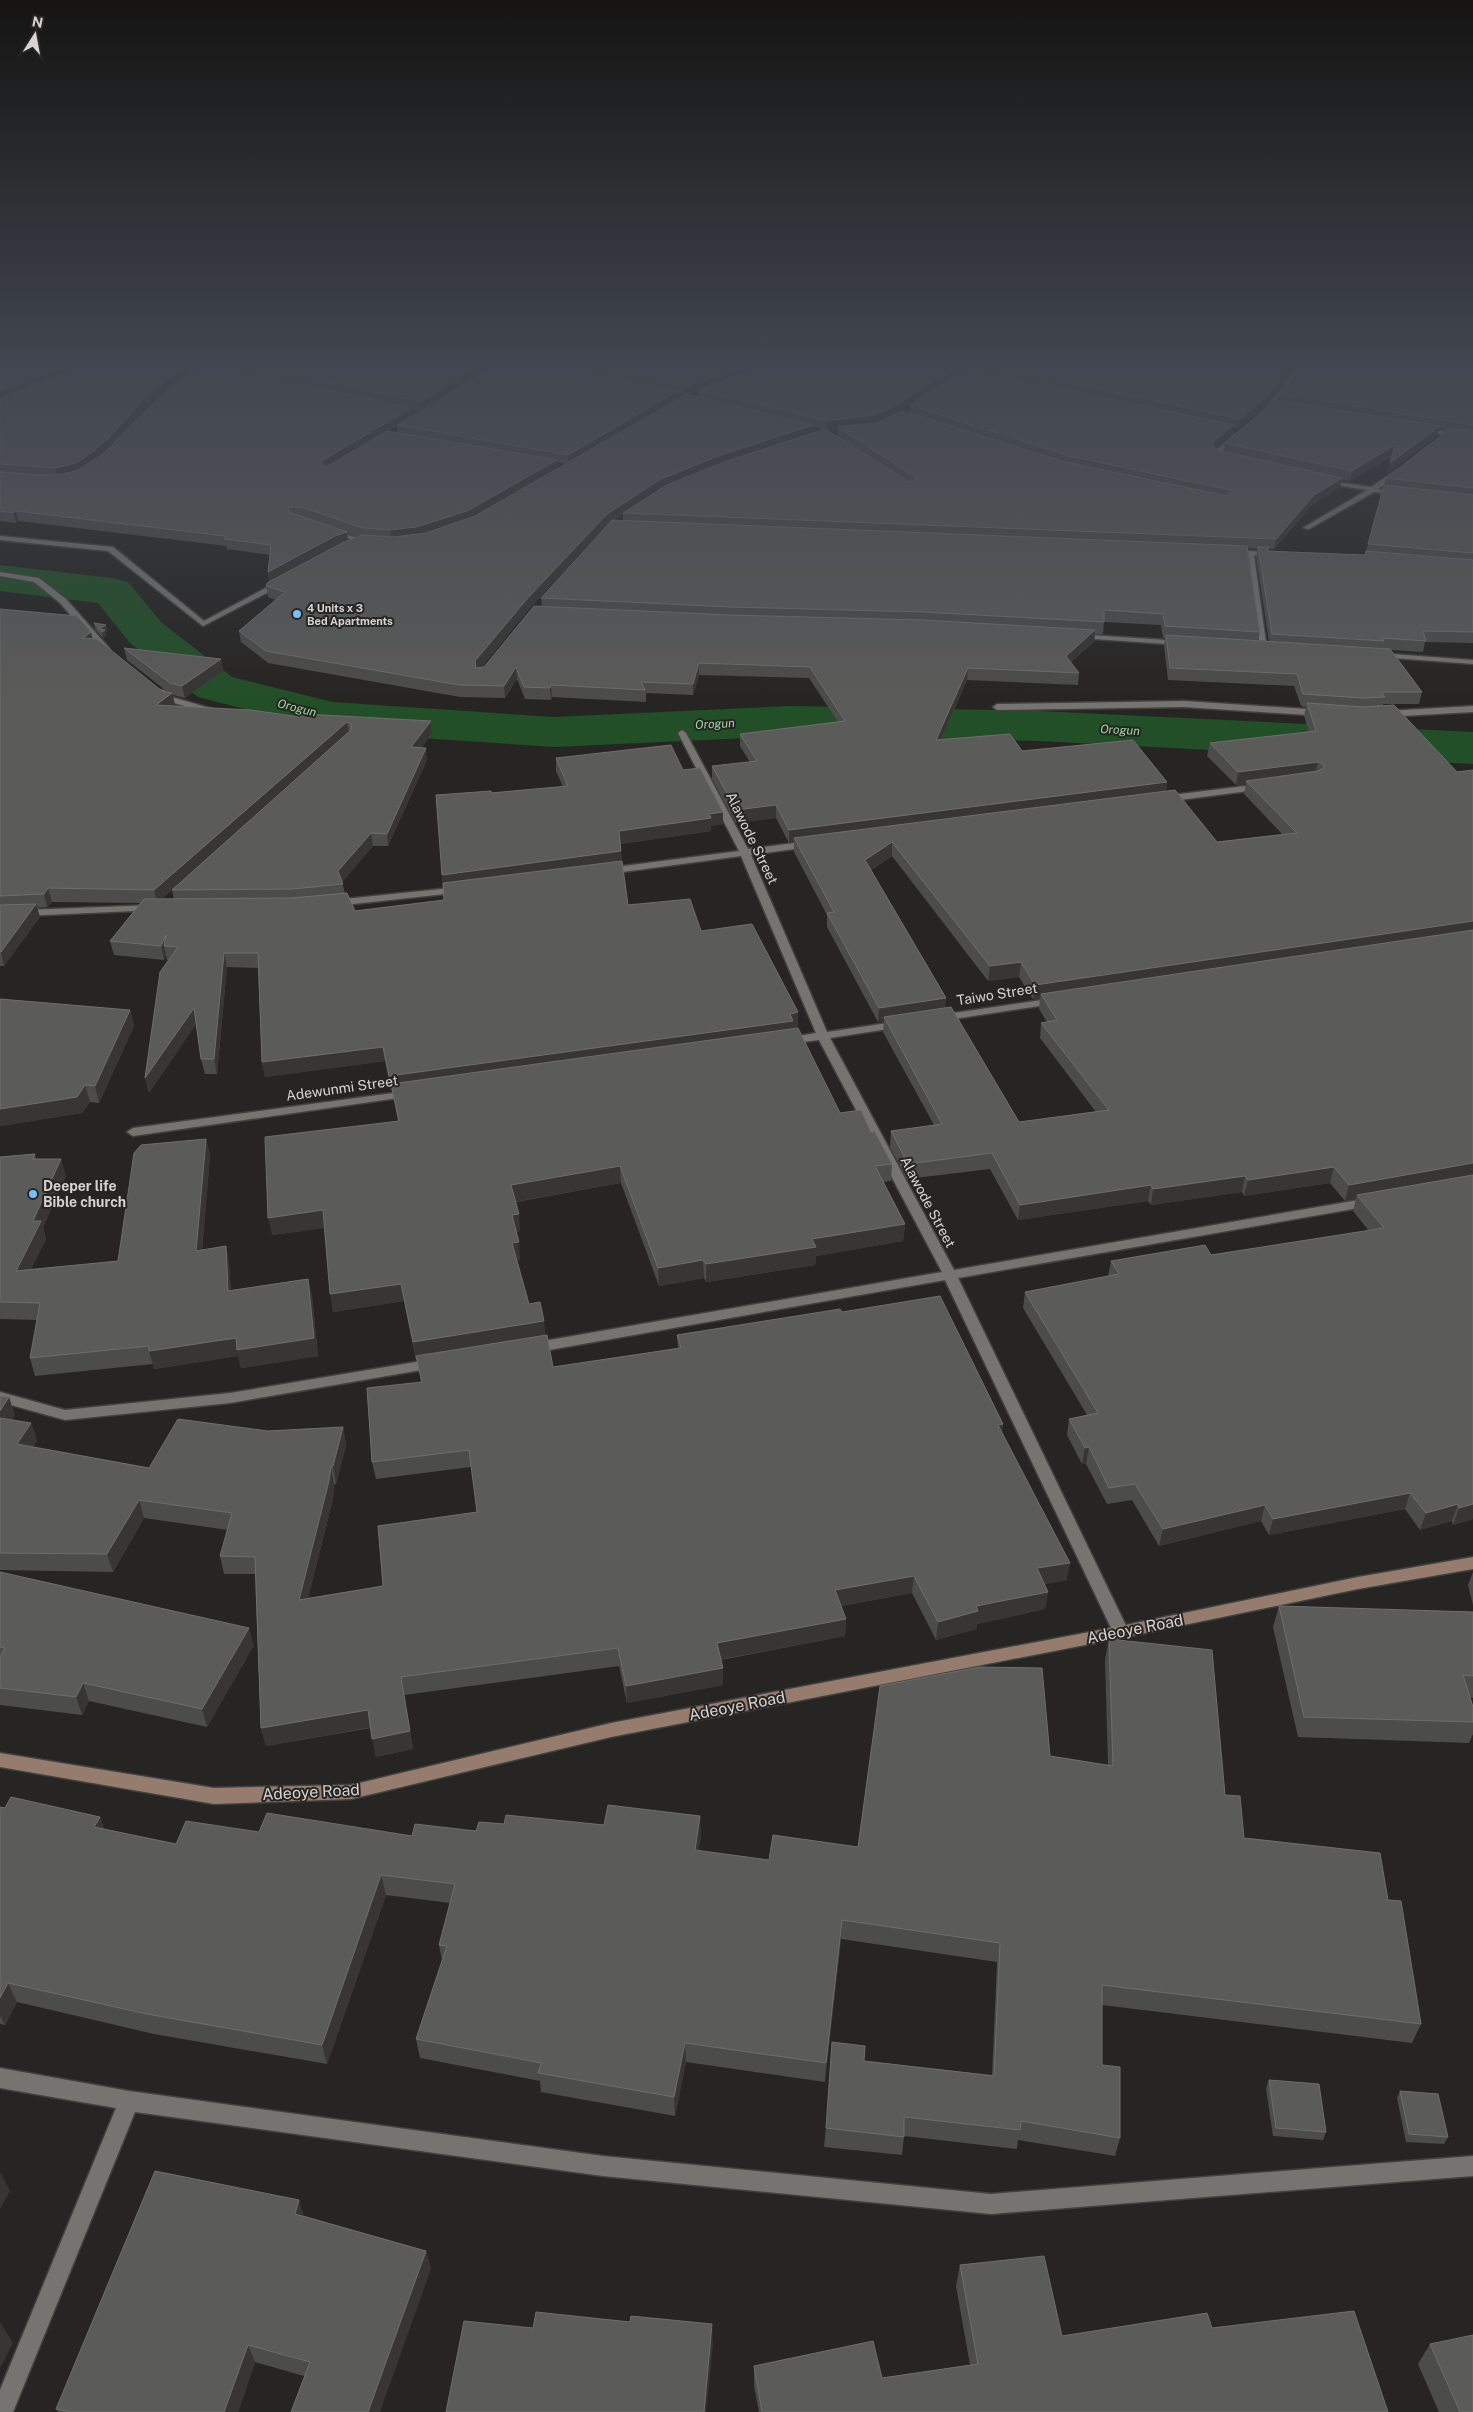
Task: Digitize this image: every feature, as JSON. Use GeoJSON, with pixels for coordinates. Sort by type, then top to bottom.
{"type":"FeatureCollection","features":[{"type":"Feature","properties":{"kind":"street"},"geometry":{"type":"LineString","coordinates":[[1307,528],[1372,490],[1394,475]]}},
{"type":"Feature","properties":{"kind":"street"},"geometry":{"type":"LineString","coordinates":[[1320,480],[1404,494]]}},
{"type":"Feature","properties":{"kind":"street"},"geometry":{"type":"LineString","coordinates":[[327,530],[362,542],[381,543]]}},
{"type":"Feature","properties":{"kind":"street"},"geometry":{"type":"LineString","coordinates":[[0,538],[110,549],[203,624],[291,577]]}},
{"type":"Feature","properties":{"kind":"street"},"geometry":{"type":"LineString","coordinates":[[347,548],[362,542]]}},
{"type":"Feature","properties":{"kind":"street"},"geometry":{"type":"LineString","coordinates":[[1222,552],[1286,554]]}},
{"type":"Feature","properties":{"kind":"street"},"geometry":{"type":"LineString","coordinates":[[1250,553],[1264,648]]}},
{"type":"Feature","properties":{"kind":"street"},"geometry":{"type":"LineString","coordinates":[[0,574],[36,580],[63,601],[116,659]]}},
{"type":"Feature","properties":{"kind":"street"},"geometry":{"type":"LineString","coordinates":[[1069,636],[1186,643]]}},
{"type":"Feature","properties":{"kind":"street"},"geometry":{"type":"LineString","coordinates":[[1255,647],[1274,648]]}},
{"type":"Feature","properties":{"kind":"street"},"geometry":{"type":"LineString","coordinates":[[1370,655],[1473,662]]}},
{"type":"Feature","properties":{"kind":"street"},"geometry":{"type":"LineString","coordinates":[[154,687],[169,699],[225,714]]}},
{"type":"Feature","properties":{"kind":"street"},"geometry":{"type":"LineString","coordinates":[[998,706],[1184,704],[1332,713]]}},
{"type":"Feature","properties":{"kind":"street"},"geometry":{"type":"LineString","coordinates":[[1380,714],[1473,709]]}},
{"type":"Feature","properties":{"kind":"street","name":"Alawode Street"},"geometry":{"type":"LineString","coordinates":[[682,733],[744,853],[823,1036],[949,1274],[1121,1632]]}},
{"type":"Feature","properties":{"kind":"street"},"geometry":{"type":"LineString","coordinates":[[1148,801],[1276,785]]}},
{"type":"Feature","properties":{"kind":"street"},"geometry":{"type":"LineString","coordinates":[[600,872],[824,842]]}},
{"type":"Feature","properties":{"kind":"street"},"geometry":{"type":"LineString","coordinates":[[322,904],[475,888]]}},
{"type":"Feature","properties":{"kind":"street"},"geometry":{"type":"LineString","coordinates":[[0,914],[161,908]]}},
{"type":"Feature","properties":{"kind":"street","name":"Taiwo Street"},"geometry":{"type":"LineString","coordinates":[[930,1020],[1066,999]]}},
{"type":"Feature","properties":{"kind":"street"},"geometry":{"type":"LineString","coordinates":[[774,1043],[911,1023]]}},
{"type":"Feature","properties":{"kind":"street","name":"Adewunmi Street"},"geometry":{"type":"LineString","coordinates":[[133,1132],[419,1092]]}},
{"type":"Feature","properties":{"kind":"street"},"geometry":{"type":"LineString","coordinates":[[523,1349],[1386,1199]]}},
{"type":"Feature","properties":{"kind":"street"},"geometry":{"type":"LineString","coordinates":[[0,1397],[65,1415],[230,1398],[445,1362]]}},
{"type":"Feature","properties":{"kind":"street","name":"Adeoye Road"},"geometry":{"type":"LineString","coordinates":[[0,1760],[214,1796],[351,1792],[611,1730],[1121,1632],[1358,1583],[1473,1563]]}},
{"type":"Feature","properties":{"kind":"street"},"geometry":{"type":"LineString","coordinates":[[0,2078],[129,2101],[602,2166],[991,2204],[1473,2166]]}},
{"type":"Feature","properties":{"kind":"street"},"geometry":{"type":"LineString","coordinates":[[2,2412],[129,2101]]}},
{"type":"Feature","properties":{"kind":"building"},"geometry":{"type":"Polygon","coordinates":[[[0,475],[531,475],[467,511],[416,527],[390,530],[362,528],[305,508],[288,507],[289,512],[347,532],[335,536],[268,572],[271,545],[225,539],[225,536],[16,511],[13,513],[0,511],[0,475]]]}},
{"type":"Feature","properties":{"kind":"building"},"geometry":{"type":"Polygon","coordinates":[[[547,475],[672,475],[661,479],[607,514],[527,599],[475,661],[476,668],[484,667],[534,606],[730,615],[923,620],[1095,630],[1066,656],[1079,673],[968,668],[936,740],[1010,734],[1022,751],[1133,740],[1167,782],[789,830],[776,805],[736,810],[712,766],[757,761],[740,734],[845,721],[810,667],[699,663],[693,684],[641,682],[645,690],[551,685],[550,688],[524,687],[516,667],[504,686],[459,685],[266,651],[239,631],[285,592],[266,586],[267,583],[342,543],[362,535],[394,537],[426,533],[475,516],[547,475]]]}},
{"type":"Feature","properties":{"kind":"building"},"geometry":{"type":"Polygon","coordinates":[[[693,475],[897,475],[909,482],[914,482],[915,477],[911,475],[1125,475],[1227,496],[1232,492],[1231,490],[1157,475],[1326,475],[1342,478],[1314,495],[1276,539],[623,513],[667,485],[693,475]]]}},
{"type":"Feature","properties":{"kind":"building"},"geometry":{"type":"Polygon","coordinates":[[[1390,475],[1473,475],[1473,488],[1386,478],[1390,475]]]}},
{"type":"Feature","properties":{"kind":"building"},"geometry":{"type":"Polygon","coordinates":[[[1384,485],[1473,495],[1473,553],[1368,544],[1384,485]]]}},
{"type":"Feature","properties":{"kind":"building"},"geometry":{"type":"Polygon","coordinates":[[[612,520],[1247,546],[1260,632],[1165,626],[1163,614],[1104,610],[1104,622],[923,612],[730,607],[541,598],[612,520]]]}},
{"type":"Feature","properties":{"kind":"building"},"geometry":{"type":"Polygon","coordinates":[[[1258,547],[1269,547],[1266,551],[1365,555],[1366,551],[1473,560],[1473,632],[1423,631],[1426,641],[1381,638],[1384,641],[1272,634],[1258,547]]]}},
{"type":"Feature","properties":{"kind":"building"},"geometry":{"type":"Polygon","coordinates":[[[0,609],[77,616],[91,632],[83,638],[97,639],[162,691],[172,693],[156,705],[251,710],[300,717],[305,714],[431,721],[411,747],[426,748],[387,834],[371,833],[338,871],[343,884],[292,889],[172,890],[351,730],[351,724],[347,722],[154,890],[48,888],[44,894],[0,896],[0,609]]]}},
{"type":"Feature","properties":{"kind":"building"},"geometry":{"type":"Polygon","coordinates":[[[94,623],[106,625],[99,629],[94,623]]]}},
{"type":"Feature","properties":{"kind":"building"},"geometry":{"type":"Polygon","coordinates":[[[1166,635],[1390,649],[1422,692],[1381,692],[1385,697],[1363,698],[1303,694],[1297,674],[1170,668],[1166,635]]]}},
{"type":"Feature","properties":{"kind":"building"},"geometry":{"type":"Polygon","coordinates":[[[124,648],[221,659],[182,686],[170,683],[124,648]]]}},
{"type":"Feature","properties":{"kind":"building"},"geometry":{"type":"Polygon","coordinates":[[[1307,703],[1363,707],[1394,705],[1457,772],[1473,770],[1473,921],[1035,985],[1021,962],[990,966],[892,842],[865,860],[946,998],[879,1008],[827,913],[834,912],[794,838],[1175,790],[1217,842],[1297,833],[1246,781],[1318,771],[1324,768],[1324,765],[1318,762],[1238,772],[1210,743],[1316,731],[1307,703]]]}},
{"type":"Feature","properties":{"kind":"building"},"geometry":{"type":"Polygon","coordinates":[[[671,745],[683,770],[700,768],[723,812],[709,814],[711,818],[619,831],[621,851],[442,875],[436,795],[491,791],[491,793],[568,786],[556,758],[671,745]]]}},
{"type":"Feature","properties":{"kind":"building"},"geometry":{"type":"Polygon","coordinates":[[[622,861],[628,905],[690,899],[701,931],[752,924],[798,1012],[790,1014],[793,1021],[389,1076],[383,1047],[262,1062],[258,953],[224,953],[214,1059],[201,1059],[194,1008],[145,1078],[160,972],[178,947],[164,946],[166,935],[161,946],[110,941],[144,899],[292,898],[347,893],[355,911],[444,900],[443,883],[622,861]]]}},
{"type":"Feature","properties":{"kind":"building"},"geometry":{"type":"Polygon","coordinates":[[[36,904],[1,952],[0,952],[0,905],[36,904]]]}},
{"type":"Feature","properties":{"kind":"building"},"geometry":{"type":"Polygon","coordinates":[[[1473,930],[1473,1163],[1349,1185],[1334,1167],[1248,1180],[1245,1176],[1153,1189],[1151,1185],[1020,1205],[992,1153],[908,1164],[891,1131],[942,1124],[884,1017],[951,1007],[1019,1122],[1109,1110],[1041,1023],[1057,1020],[1041,994],[1473,930]]]}},
{"type":"Feature","properties":{"kind":"building"},"geometry":{"type":"Polygon","coordinates":[[[0,999],[130,1010],[95,1086],[85,1085],[77,1097],[0,1109],[0,999]]]}},
{"type":"Feature","properties":{"kind":"building"},"geometry":{"type":"Polygon","coordinates":[[[798,1028],[840,1113],[861,1110],[871,1132],[875,1132],[892,1164],[875,1166],[905,1224],[812,1239],[816,1247],[706,1264],[703,1260],[658,1268],[620,1166],[511,1185],[519,1214],[512,1215],[519,1242],[512,1243],[529,1304],[540,1302],[544,1321],[413,1342],[401,1284],[330,1294],[323,1210],[268,1218],[265,1137],[399,1121],[391,1084],[798,1028]]]}},
{"type":"Feature","properties":{"kind":"building"},"geometry":{"type":"Polygon","coordinates":[[[206,1139],[196,1251],[226,1246],[228,1291],[308,1279],[314,1338],[237,1350],[236,1338],[149,1351],[149,1346],[30,1358],[40,1303],[0,1302],[0,1157],[35,1154],[32,1159],[61,1159],[33,1221],[41,1221],[16,1271],[118,1261],[134,1153],[141,1145],[206,1139]]]}},
{"type":"Feature","properties":{"kind":"building"},"geometry":{"type":"Polygon","coordinates":[[[1473,1175],[1473,1504],[1459,1508],[1458,1504],[1426,1513],[1410,1493],[1273,1519],[1265,1505],[1163,1529],[1135,1484],[1109,1488],[1089,1447],[1085,1448],[1069,1419],[1098,1413],[1025,1292],[1119,1274],[1111,1261],[1205,1245],[1211,1255],[1384,1228],[1357,1195],[1473,1175]]]}},
{"type":"Feature","properties":{"kind":"building"},"geometry":{"type":"Polygon","coordinates":[[[940,1296],[1003,1424],[998,1425],[1070,1563],[1037,1568],[1048,1592],[976,1606],[978,1611],[938,1622],[914,1576],[835,1590],[846,1619],[717,1643],[723,1668],[626,1686],[618,1648],[401,1677],[410,1731],[372,1739],[368,1710],[261,1728],[255,1557],[220,1556],[232,1513],[139,1500],[107,1554],[0,1553],[0,1418],[31,1423],[17,1444],[149,1468],[178,1419],[268,1431],[343,1427],[333,1466],[331,1467],[299,1600],[383,1586],[378,1526],[477,1512],[469,1450],[372,1462],[367,1388],[422,1382],[416,1356],[547,1335],[553,1367],[681,1348],[677,1335],[840,1309],[842,1312],[940,1296]]]}},
{"type":"Feature","properties":{"kind":"building"},"geometry":{"type":"Polygon","coordinates":[[[0,1396],[9,1397],[0,1411],[0,1396]]]}},
{"type":"Feature","properties":{"kind":"building"},"geometry":{"type":"Polygon","coordinates":[[[0,1572],[249,1628],[202,1709],[83,1683],[76,1697],[0,1688],[0,1657],[5,1648],[0,1647],[0,1572]]]}},
{"type":"Feature","properties":{"kind":"building"},"geometry":{"type":"Polygon","coordinates":[[[1279,1606],[1473,1612],[1473,1676],[1463,1675],[1473,1707],[1473,1722],[1304,1717],[1279,1606]]]}},
{"type":"Feature","properties":{"kind":"building"},"geometry":{"type":"Polygon","coordinates":[[[1109,1639],[1212,1650],[1225,1795],[1240,1796],[1244,1838],[1380,1853],[1388,1900],[1401,1901],[1421,2024],[1102,1985],[1102,2065],[1120,2067],[1120,2138],[1021,2121],[1020,2130],[904,2117],[904,2137],[826,2128],[832,2042],[865,2046],[864,2061],[994,2076],[1000,1943],[842,1920],[826,2063],[685,2043],[674,2097],[538,2073],[541,2063],[416,2039],[447,1946],[439,1945],[455,1884],[381,1875],[322,2045],[147,2014],[8,1983],[0,1998],[0,1807],[5,1808],[11,1797],[100,1817],[94,1827],[176,1844],[186,1821],[259,1832],[267,1813],[412,1836],[415,1824],[476,1831],[479,1822],[504,1824],[506,1815],[604,1825],[608,1805],[700,1816],[695,1850],[769,1860],[773,1835],[858,1847],[880,1686],[980,1667],[1042,1668],[1050,1756],[1113,1766],[1109,1639]]]}},
{"type":"Feature","properties":{"kind":"building"},"geometry":{"type":"Polygon","coordinates":[[[1269,2080],[1319,2084],[1326,2132],[1276,2128],[1269,2080]]]}},
{"type":"Feature","properties":{"kind":"building"},"geometry":{"type":"Polygon","coordinates":[[[1400,2091],[1438,2094],[1448,2137],[1409,2134],[1400,2091]]]}},
{"type":"Feature","properties":{"kind":"building"},"geometry":{"type":"Polygon","coordinates":[[[155,2171],[299,2200],[295,2214],[426,2251],[368,2412],[291,2412],[310,2362],[248,2345],[224,2412],[71,2412],[56,2409],[155,2171]]]}},
{"type":"Feature","properties":{"kind":"building"},"geometry":{"type":"Polygon","coordinates":[[[1044,2256],[1062,2336],[1207,2313],[1212,2328],[1354,2311],[1388,2412],[762,2412],[754,2366],[873,2341],[882,2378],[978,2364],[960,2265],[1044,2256]]]}},
{"type":"Feature","properties":{"kind":"building"},"geometry":{"type":"Polygon","coordinates":[[[536,2312],[630,2322],[631,2316],[712,2324],[704,2412],[446,2412],[464,2321],[533,2328],[536,2312]]]}},
{"type":"Feature","properties":{"kind":"building"},"geometry":{"type":"Polygon","coordinates":[[[1473,2335],[1473,2412],[1460,2412],[1430,2344],[1473,2335]]]}},
{"type":"Feature","properties":{"kind":"waterway","name":"Orogun"},"geometry":{"type":"LineString","coordinates":[[0,578],[112,591],[146,633],[215,687],[333,717],[554,732],[790,721],[1039,726],[1473,748]]}},
{"type":"Feature","properties":{"kind":"place","name":"4 Units x 3 Bed Apartments"},"geometry":{"type":"Point","coordinates":[297,614]}},
{"type":"Feature","properties":{"kind":"place","name":"Deeper life Bible church"},"geometry":{"type":"Point","coordinates":[33,1194]}}]}
